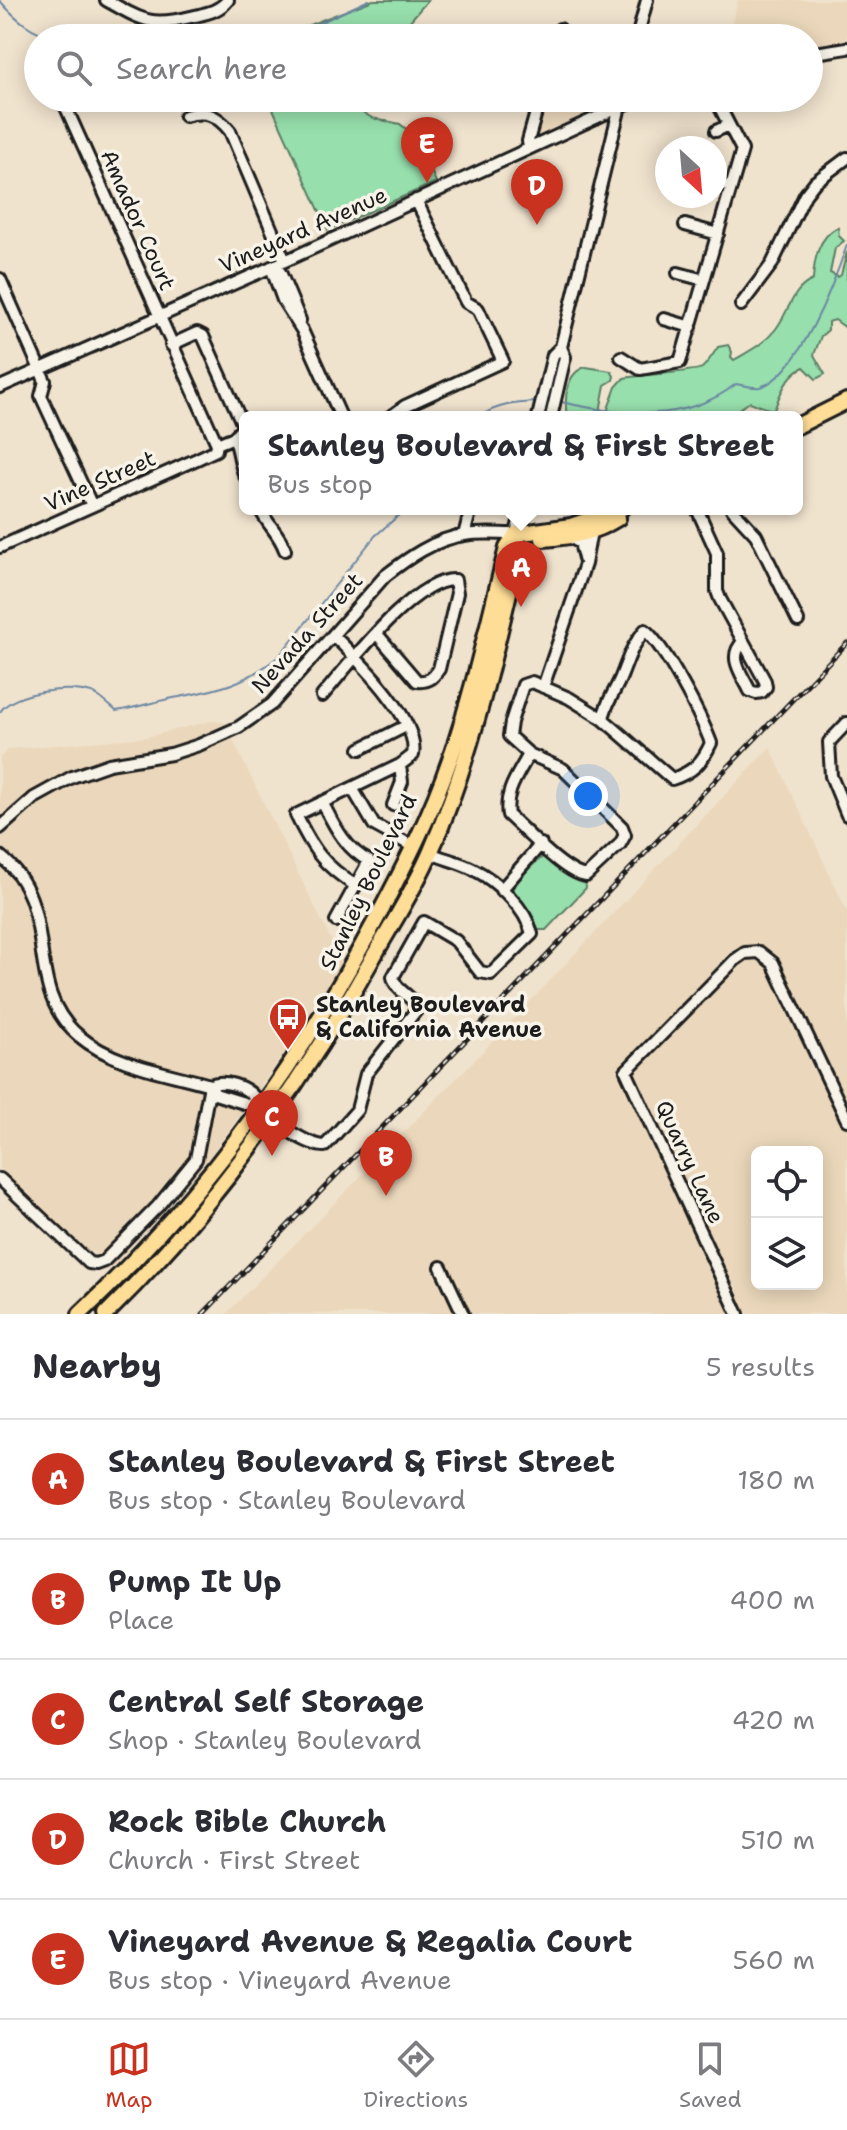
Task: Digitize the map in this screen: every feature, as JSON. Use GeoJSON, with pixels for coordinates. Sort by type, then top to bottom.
{"type":"FeatureCollection","features":[{"type":"Feature","properties":{"kind":"main road"},"geometry":{"type":"LineString","coordinates":[[803,423],[847,401]]}},
{"type":"Feature","properties":{"kind":"main road"},"geometry":{"type":"LineString","coordinates":[[516,534],[571,526],[603,515]]}},
{"type":"Feature","properties":{"kind":"main road"},"geometry":{"type":"LineString","coordinates":[[516,534],[535,539],[570,537],[602,528],[620,515]]}},
{"type":"Feature","properties":{"kind":"main road","name":"Stanley Boulevard"},"geometry":{"type":"LineString","coordinates":[[346,991],[414,847],[449,762],[475,677],[507,548],[516,534]]}},
{"type":"Feature","properties":{"kind":"main road","name":"Stanley Boulevard"},"geometry":{"type":"LineString","coordinates":[[106,1314],[195,1219],[386,935],[430,853],[484,700],[519,550],[516,534]]}},
{"type":"Feature","properties":{"kind":"main road"},"geometry":{"type":"LineString","coordinates":[[430,853],[428,837],[448,784],[449,762]]}},
{"type":"Feature","properties":{"kind":"main road"},"geometry":{"type":"LineString","coordinates":[[386,935],[395,907],[417,861],[414,847]]}},
{"type":"Feature","properties":{"kind":"main road","name":"Stanley Boulevard"},"geometry":{"type":"LineString","coordinates":[[80,1314],[123,1272],[266,1113]]}},
{"type":"Feature","properties":{"kind":"street"},"geometry":{"type":"LineString","coordinates":[[106,0],[140,19],[160,24],[215,11],[228,0]]}},
{"type":"Feature","properties":{"kind":"street"},"geometry":{"type":"LineString","coordinates":[[641,24],[647,0]]}},
{"type":"Feature","properties":{"kind":"street"},"geometry":{"type":"LineString","coordinates":[[823,52],[847,48]]}},
{"type":"Feature","properties":{"kind":"street","name":"Amador Court"},"geometry":{"type":"LineString","coordinates":[[68,112],[216,447]]}},
{"type":"Feature","properties":{"kind":"street"},"geometry":{"type":"LineString","coordinates":[[185,116],[199,112],[219,117],[230,131],[278,264],[283,300],[302,330],[338,411]]}},
{"type":"Feature","properties":{"kind":"street"},"geometry":{"type":"LineString","coordinates":[[529,148],[536,112]]}},
{"type":"Feature","properties":{"kind":"street","name":"Vineyard Avenue"},"geometry":{"type":"LineString","coordinates":[[0,387],[278,264],[602,112]]}},
{"type":"Feature","properties":{"kind":"street"},"geometry":{"type":"LineString","coordinates":[[540,411],[559,353],[619,112]]}},
{"type":"Feature","properties":{"kind":"street"},"geometry":{"type":"LineString","coordinates":[[621,357],[640,369],[680,362],[742,150],[722,112]]}},
{"type":"Feature","properties":{"kind":"street"},"geometry":{"type":"LineString","coordinates":[[716,131],[729,125]]}},
{"type":"Feature","properties":{"kind":"street"},"geometry":{"type":"LineString","coordinates":[[741,305],[772,264],[805,195],[815,182],[847,158]]}},
{"type":"Feature","properties":{"kind":"street"},"geometry":{"type":"LineString","coordinates":[[727,186],[731,187]]}},
{"type":"Feature","properties":{"kind":"street"},"geometry":{"type":"LineString","coordinates":[[398,411],[503,361],[478,309],[466,302],[416,200]]}},
{"type":"Feature","properties":{"kind":"street"},"geometry":{"type":"LineString","coordinates":[[685,225],[718,234]]}},
{"type":"Feature","properties":{"kind":"street"},"geometry":{"type":"LineString","coordinates":[[678,273],[704,280]]}},
{"type":"Feature","properties":{"kind":"street"},"geometry":{"type":"LineString","coordinates":[[0,279],[45,381],[41,396],[92,506]]}},
{"type":"Feature","properties":{"kind":"street"},"geometry":{"type":"LineString","coordinates":[[664,319],[691,327]]}},
{"type":"Feature","properties":{"kind":"street"},"geometry":{"type":"LineString","coordinates":[[171,345],[197,333],[203,336],[239,416]]}},
{"type":"Feature","properties":{"kind":"street"},"geometry":{"type":"LineString","coordinates":[[552,411],[559,353]]}},
{"type":"Feature","properties":{"kind":"street"},"geometry":{"type":"LineString","coordinates":[[239,432],[234,437],[239,449]]}},
{"type":"Feature","properties":{"kind":"street","name":"Vine Street"},"geometry":{"type":"LineString","coordinates":[[0,547],[234,437]]}},
{"type":"Feature","properties":{"kind":"street"},"geometry":{"type":"LineString","coordinates":[[263,515],[269,527],[280,536],[285,550]]}},
{"type":"Feature","properties":{"kind":"street"},"geometry":{"type":"LineString","coordinates":[[464,535],[469,515]]}},
{"type":"Feature","properties":{"kind":"street"},"geometry":{"type":"LineString","coordinates":[[516,534],[521,515]]}},
{"type":"Feature","properties":{"kind":"street"},"geometry":{"type":"LineString","coordinates":[[700,515],[717,553],[717,591],[743,642]]}},
{"type":"Feature","properties":{"kind":"street"},"geometry":{"type":"LineString","coordinates":[[738,515],[756,535],[798,621]]}},
{"type":"Feature","properties":{"kind":"street"},"geometry":{"type":"LineString","coordinates":[[543,687],[585,564],[591,531]]}},
{"type":"Feature","properties":{"kind":"street","name":"Nevada Street"},"geometry":{"type":"LineString","coordinates":[[0,828],[34,798],[72,777],[109,764],[171,754],[239,727],[272,704],[385,576],[406,560],[441,542],[464,535],[516,534]]}},
{"type":"Feature","properties":{"kind":"street"},"geometry":{"type":"LineString","coordinates":[[570,537],[580,543],[585,564]]}},
{"type":"Feature","properties":{"kind":"street"},"geometry":{"type":"LineString","coordinates":[[322,696],[377,634],[406,604],[444,580],[455,580],[457,593],[439,669],[433,678],[425,682],[417,681],[377,634]]}},
{"type":"Feature","properties":{"kind":"street"},"geometry":{"type":"LineString","coordinates":[[529,754],[511,786],[508,815],[579,875],[586,876],[620,844],[625,835],[622,827],[563,769],[529,754],[509,736],[523,685],[532,682],[569,698],[603,719],[672,779],[688,774],[703,761],[711,743],[658,641],[645,630],[631,648],[620,680],[606,703],[603,719]]}},
{"type":"Feature","properties":{"kind":"street"},"geometry":{"type":"LineString","coordinates":[[333,635],[388,694],[415,745],[413,755],[400,765],[296,815],[317,856],[331,870],[356,886]]}},
{"type":"Feature","properties":{"kind":"street"},"geometry":{"type":"LineString","coordinates":[[847,723],[829,742],[831,776],[847,813]]}},
{"type":"Feature","properties":{"kind":"street"},"geometry":{"type":"LineString","coordinates":[[360,749],[406,726]]}},
{"type":"Feature","properties":{"kind":"street"},"geometry":{"type":"LineString","coordinates":[[393,805],[402,782],[400,765]]}},
{"type":"Feature","properties":{"kind":"street"},"geometry":{"type":"LineString","coordinates":[[352,788],[374,825],[414,847]]}},
{"type":"Feature","properties":{"kind":"street"},"geometry":{"type":"LineString","coordinates":[[322,802],[340,836],[369,861],[336,921]]}},
{"type":"Feature","properties":{"kind":"street"},"geometry":{"type":"LineString","coordinates":[[501,890],[541,844]]}},
{"type":"Feature","properties":{"kind":"street"},"geometry":{"type":"LineString","coordinates":[[0,856],[31,895],[37,913],[44,977],[59,1014],[69,1025],[96,1048],[124,1061],[210,1085],[215,1094],[266,1113],[314,1146],[325,1146],[357,1110],[366,1074],[418,1008],[397,987],[393,977],[424,922],[456,941],[480,972],[491,974],[532,934],[526,916],[501,890],[474,869],[430,853]]}},
{"type":"Feature","properties":{"kind":"street","name":"Quarry Lane"},"geometry":{"type":"LineString","coordinates":[[738,1314],[626,1071],[735,960],[745,953],[759,952],[773,963],[847,1120]]}},
{"type":"Feature","properties":{"kind":"street"},"geometry":{"type":"LineString","coordinates":[[0,1179],[89,1263],[96,1264],[110,1258],[196,1159],[210,1085]]}},
{"type":"Feature","properties":{"kind":"street"},"geometry":{"type":"LineString","coordinates":[[441,1267],[463,1314]]}},
{"type":"Feature","properties":{"kind":"shaded area"},"geometry":{"type":"Polygon","coordinates":[[[738,0],[847,0],[847,40],[823,44],[823,24],[732,24],[738,0]]]}},
{"type":"Feature","properties":{"kind":"shaded area"},"geometry":{"type":"Polygon","coordinates":[[[540,112],[590,112],[534,137],[540,112]]]}},
{"type":"Feature","properties":{"kind":"shaded area"},"geometry":{"type":"Polygon","coordinates":[[[210,721],[224,722],[342,962],[297,1035],[209,1158],[113,1267],[100,1255],[84,1249],[0,1168],[0,757],[9,749],[146,737],[210,721]]]}},
{"type":"Feature","properties":{"kind":"shaded area"},"geometry":{"type":"Polygon","coordinates":[[[770,747],[847,911],[847,1314],[226,1314],[489,1045],[770,747]]]}},
{"type":"Feature","properties":{"kind":"green space"},"geometry":{"type":"Polygon","coordinates":[[[373,0],[428,0],[407,24],[312,24],[373,0]]]}},
{"type":"Feature","properties":{"kind":"green space"},"geometry":{"type":"Polygon","coordinates":[[[274,112],[362,112],[372,118],[400,124],[416,137],[436,182],[328,230],[274,112]]]}},
{"type":"Feature","properties":{"kind":"green space"},"geometry":{"type":"Polygon","coordinates":[[[838,227],[839,236],[844,241],[835,248],[830,273],[838,277],[841,275],[847,252],[847,322],[846,328],[835,320],[828,322],[828,330],[821,336],[814,355],[825,374],[816,379],[804,367],[799,370],[786,384],[775,408],[771,410],[750,402],[736,411],[607,411],[616,387],[624,378],[702,368],[718,347],[728,345],[734,360],[766,340],[800,289],[813,280],[816,257],[831,231],[838,227]]]}},
{"type":"Feature","properties":{"kind":"green space"},"geometry":{"type":"Polygon","coordinates":[[[586,367],[611,371],[614,376],[605,385],[600,411],[567,411],[570,380],[586,367]]]}},
{"type":"Feature","properties":{"kind":"green space"},"geometry":{"type":"Polygon","coordinates":[[[546,854],[575,877],[585,880],[586,888],[546,930],[537,930],[510,891],[528,869],[546,854]]]}},
{"type":"Feature","properties":{"kind":"waterway"},"geometry":{"type":"LineString","coordinates":[[317,24],[369,0]]}},
{"type":"Feature","properties":{"kind":"waterway"},"geometry":{"type":"LineString","coordinates":[[0,1],[25,24]]}},
{"type":"Feature","properties":{"kind":"waterway"},"geometry":{"type":"LineString","coordinates":[[673,411],[695,406],[736,384],[760,387],[774,379],[788,365],[814,325],[847,245]]}},
{"type":"Feature","properties":{"kind":"waterway"},"geometry":{"type":"LineString","coordinates":[[491,411],[538,402]]}},
{"type":"Feature","properties":{"kind":"waterway"},"geometry":{"type":"LineString","coordinates":[[561,402],[614,411]]}},
{"type":"Feature","properties":{"kind":"waterway"},"geometry":{"type":"LineString","coordinates":[[0,712],[7,705],[31,694],[60,690],[96,695],[116,711],[207,691],[243,679],[279,656],[375,536],[399,515]]}},
{"type":"Feature","properties":{"kind":"railway"},"geometry":{"type":"LineString","coordinates":[[203,1314],[847,643]]}},
{"type":"Feature","properties":{"kind":"place","name":"Vineyard Avenue & Regalia Court"},"geometry":{"type":"Point","coordinates":[427,183]}},
{"type":"Feature","properties":{"kind":"place","name":"Rock Bible Church"},"geometry":{"type":"Point","coordinates":[537,225]}},
{"type":"Feature","properties":{"kind":"place","name":"Stanley Boulevard & First Street"},"geometry":{"type":"Point","coordinates":[521,607]}},
{"type":"Feature","properties":{"kind":"place","name":"Stanley Boulevard & California Avenue"},"geometry":{"type":"Point","coordinates":[288,1051]}},
{"type":"Feature","properties":{"kind":"place","name":"Central Self Storage"},"geometry":{"type":"Point","coordinates":[272,1156]}},
{"type":"Feature","properties":{"kind":"place","name":"Pump It Up"},"geometry":{"type":"Point","coordinates":[386,1196]}}]}
